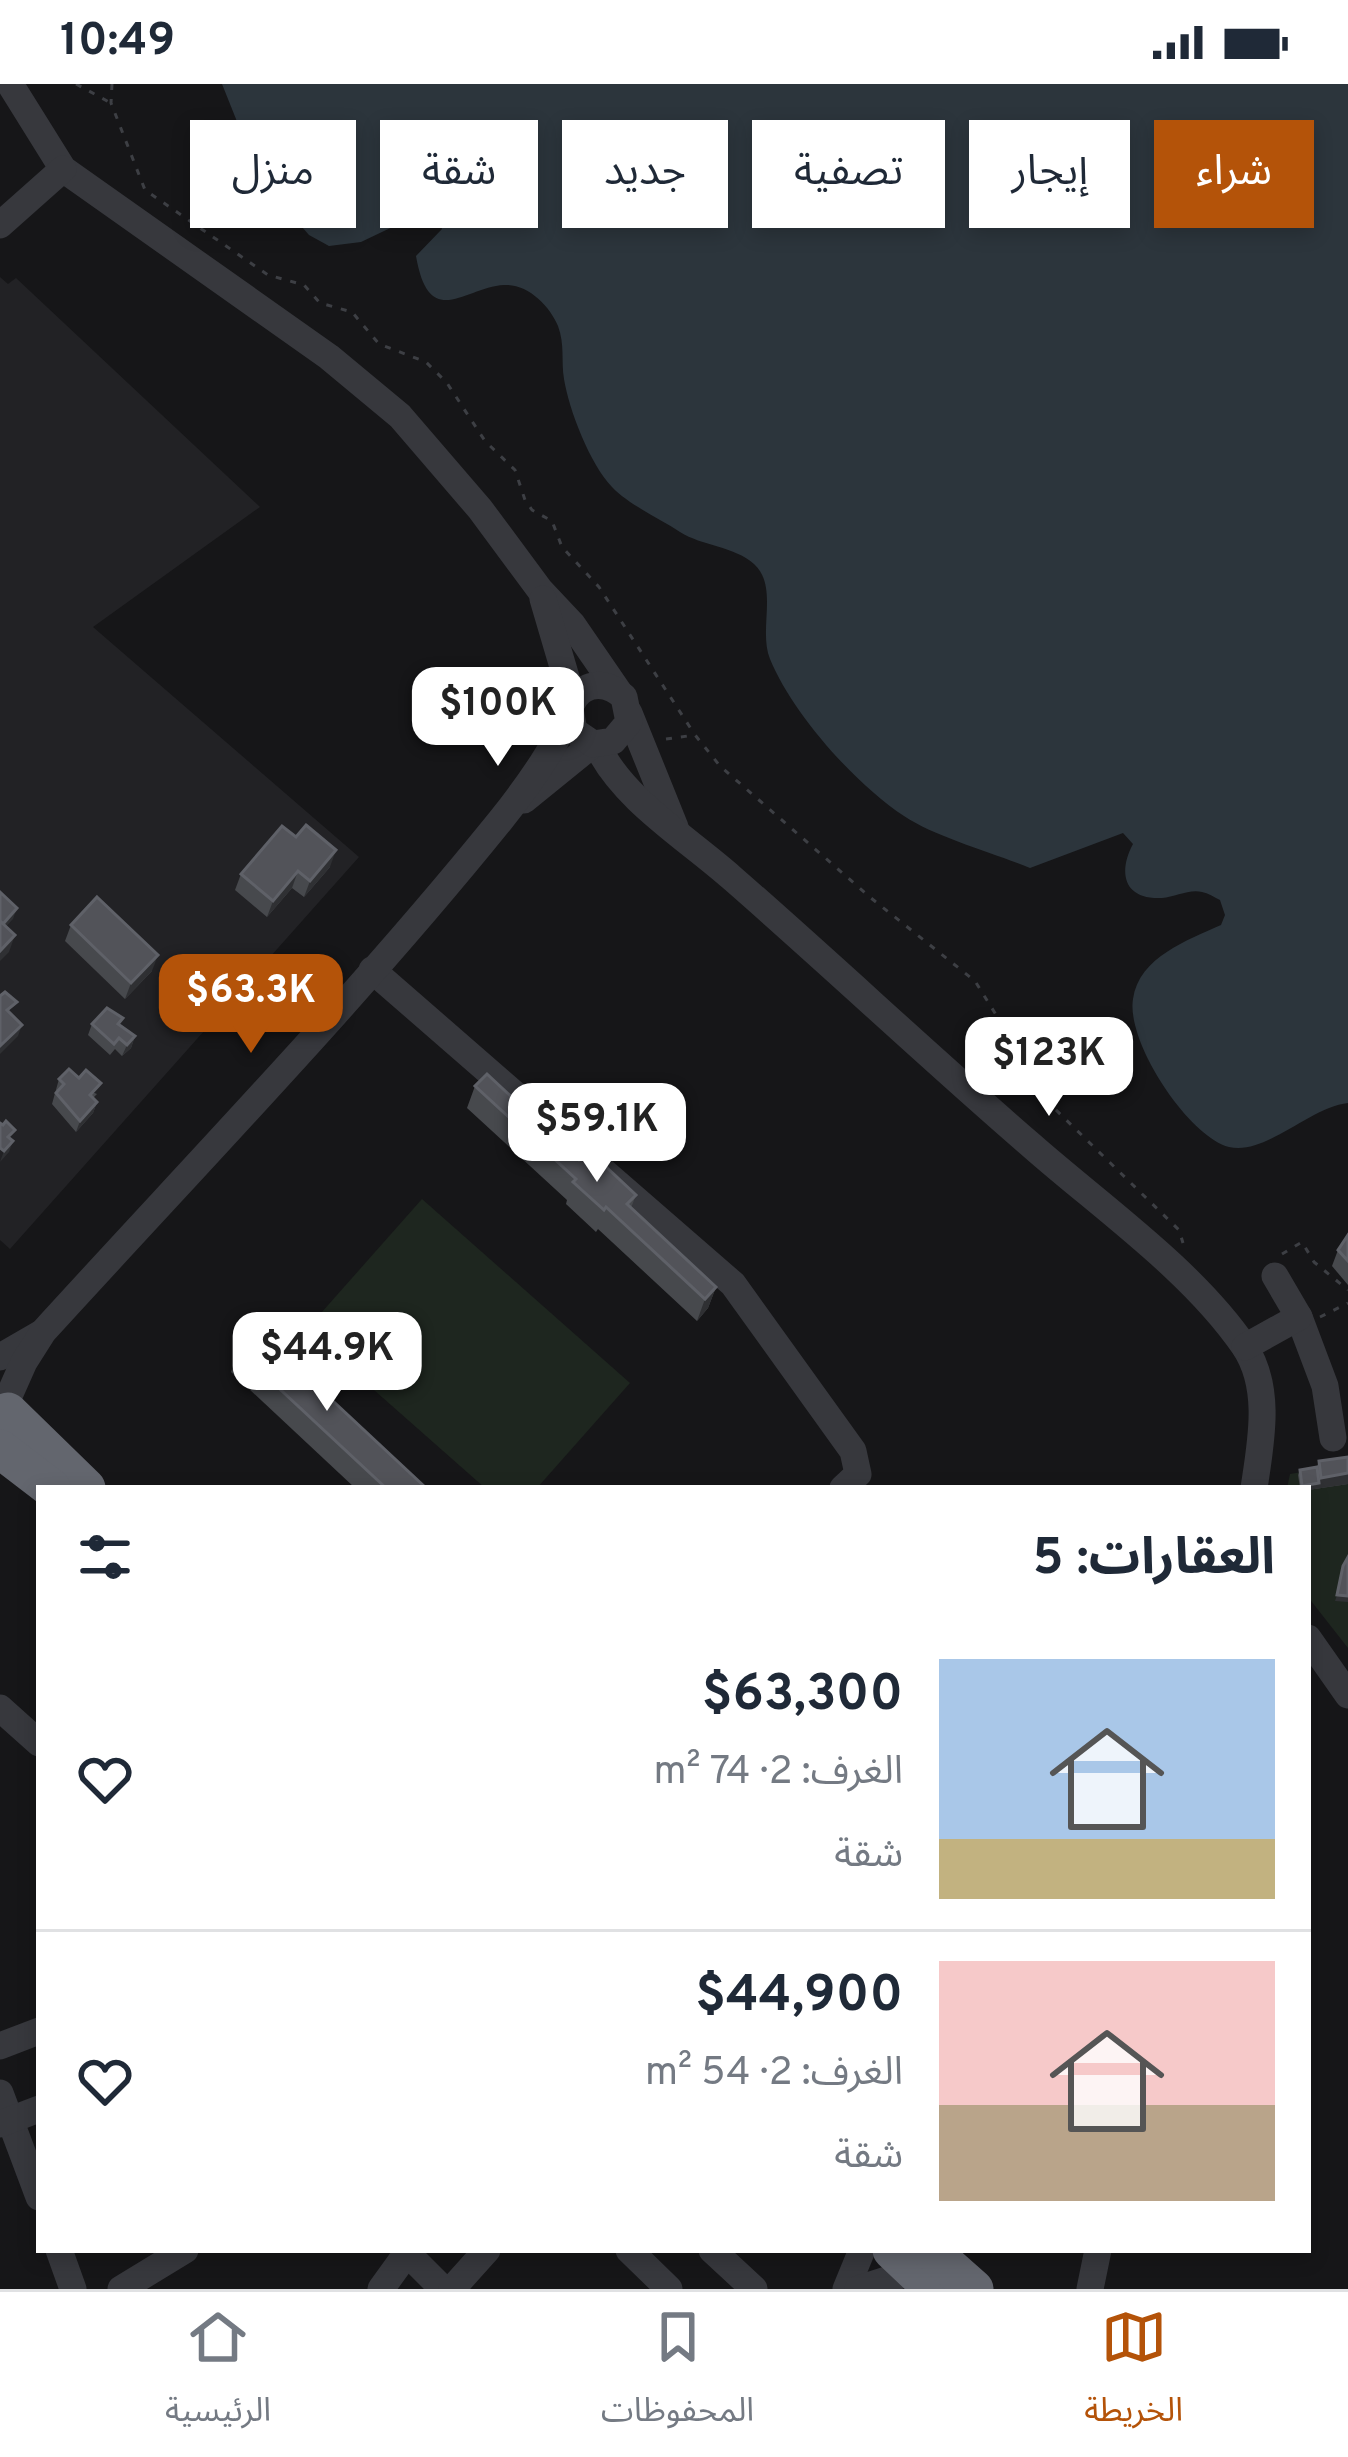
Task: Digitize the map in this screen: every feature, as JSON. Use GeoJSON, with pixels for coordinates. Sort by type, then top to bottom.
{"type":"FeatureCollection","features":[{"type":"Feature","properties":{"kind":"highway"},"geometry":{"type":"LineString","coordinates":[[3,1414],[49,1485]]}},
{"type":"Feature","properties":{"kind":"highway"},"geometry":{"type":"LineString","coordinates":[[3,1414],[83,1485]]}},
{"type":"Feature","properties":{"kind":"highway"},"geometry":{"type":"LineString","coordinates":[[917,2265],[974,2289]]}},
{"type":"Feature","properties":{"kind":"street"},"geometry":{"type":"LineString","coordinates":[[10,84],[63,169],[329,358],[400,416],[480,509],[539,590],[572,624],[624,702],[674,827]]}},
{"type":"Feature","properties":{"kind":"street"},"geometry":{"type":"LineString","coordinates":[[0,225],[63,169]]}},
{"type":"Feature","properties":{"kind":"street"},"geometry":{"type":"LineString","coordinates":[[539,590],[555,630],[574,731],[595,745],[624,787],[1170,1266],[1245,1347],[1258,1376],[1263,1417],[1254,1485]]}},
{"type":"Feature","properties":{"kind":"street"},"geometry":{"type":"LineString","coordinates":[[3,1414],[44,1332],[372,970],[502,818],[556,741],[572,705],[593,686],[624,702]]}},
{"type":"Feature","properties":{"kind":"street"},"geometry":{"type":"LineString","coordinates":[[502,818],[595,745],[621,736],[624,702]]}},
{"type":"Feature","properties":{"kind":"street"},"geometry":{"type":"LineString","coordinates":[[372,970],[734,1283],[853,1451],[858,1474],[846,1485]]}},
{"type":"Feature","properties":{"kind":"street"},"geometry":{"type":"LineString","coordinates":[[1276,1276],[1301,1322],[1325,1386],[1333,1438]]}},
{"type":"Feature","properties":{"kind":"street"},"geometry":{"type":"LineString","coordinates":[[1245,1347],[1301,1322]]}},
{"type":"Feature","properties":{"kind":"street"},"geometry":{"type":"LineString","coordinates":[[0,1357],[44,1332]]}},
{"type":"Feature","properties":{"kind":"street"},"geometry":{"type":"LineString","coordinates":[[1311,1642],[1348,1695]]}},
{"type":"Feature","properties":{"kind":"street"},"geometry":{"type":"LineString","coordinates":[[0,1708],[36,1740]]}},
{"type":"Feature","properties":{"kind":"street"},"geometry":{"type":"LineString","coordinates":[[0,2046],[36,2032]]}},
{"type":"Feature","properties":{"kind":"street"},"geometry":{"type":"LineString","coordinates":[[36,2109],[3,2112],[36,2190]]}},
{"type":"Feature","properties":{"kind":"street"},"geometry":{"type":"LineString","coordinates":[[59,2253],[62,2286]]}},
{"type":"Feature","properties":{"kind":"street"},"geometry":{"type":"LineString","coordinates":[[121,2289],[180,2253]]}},
{"type":"Feature","properties":{"kind":"street"},"geometry":{"type":"LineString","coordinates":[[398,2271],[447,2289],[484,2253]]}},
{"type":"Feature","properties":{"kind":"street"},"geometry":{"type":"LineString","coordinates":[[631,2253],[669,2289]]}},
{"type":"Feature","properties":{"kind":"street"},"geometry":{"type":"LineString","coordinates":[[715,2253],[754,2289]]}},
{"type":"Feature","properties":{"kind":"street"},"geometry":{"type":"LineString","coordinates":[[846,2289],[861,2253]]}},
{"type":"Feature","properties":{"kind":"street"},"geometry":{"type":"LineString","coordinates":[[1090,2289],[1098,2253]]}},
{"type":"Feature","properties":{"kind":"street"},"geometry":{"type":"LineString","coordinates":[[858,2289],[917,2265]]}},
{"type":"Feature","properties":{"kind":"path"},"geometry":{"type":"LineString","coordinates":[[76,84],[111,103]]}},
{"type":"Feature","properties":{"kind":"path"},"geometry":{"type":"LineString","coordinates":[[652,742],[694,735],[720,766],[975,981],[1054,1108],[1179,1230],[1184,1247],[1170,1266]]}},
{"type":"Feature","properties":{"kind":"path"},"geometry":{"type":"LineString","coordinates":[[1276,1276],[1282,1254],[1302,1242],[1314,1262],[1348,1290]]}},
{"type":"Feature","properties":{"kind":"path"},"geometry":{"type":"LineString","coordinates":[[1301,1322],[1348,1303]]}},
{"type":"Feature","properties":{"kind":"shaded area"},"geometry":{"type":"Polygon","coordinates":[[[222,84],[1348,84],[1348,1103],[1243,1148],[1229,1147],[1196,1125],[1149,1062],[1133,1017],[1133,999],[1137,984],[1155,961],[1221,925],[1225,915],[1220,900],[1197,891],[1162,898],[1139,894],[1127,882],[1126,865],[1133,844],[1123,833],[1030,868],[932,831],[885,802],[827,746],[780,680],[767,647],[765,584],[754,564],[680,532],[627,500],[604,477],[576,421],[564,379],[560,333],[543,304],[513,285],[450,300],[430,293],[416,256],[442,228],[538,228],[538,120],[380,120],[380,228],[390,228],[361,242],[329,246],[303,228],[356,228],[356,120],[236,120],[222,84]]]}},
{"type":"Feature","properties":{"kind":"shaded area"},"geometry":{"type":"Polygon","coordinates":[[[0,277],[8,284],[16,278],[260,507],[93,627],[359,857],[10,1249],[0,1240],[0,277]]]}},
{"type":"Feature","properties":{"kind":"shaded area"},"geometry":{"type":"Polygon","coordinates":[[[422,1199],[630,1383],[540,1485],[482,1485],[306,1330],[422,1199]]]}},
{"type":"Feature","properties":{"kind":"shaded area"},"geometry":{"type":"Polygon","coordinates":[[[1348,1464],[1348,1648],[1311,1601],[1311,1485],[1288,1485],[1290,1474],[1348,1464]]]}},
{"type":"Feature","properties":{"kind":"building"},"geometry":{"type":"Polygon","coordinates":[[[306,825],[336,850],[310,881],[298,871],[273,901],[241,874],[282,826],[296,837],[306,825]]]}},
{"type":"Feature","properties":{"kind":"building"},"geometry":{"type":"Polygon","coordinates":[[[0,892],[17,908],[3,924],[0,921],[0,892]]]}},
{"type":"Feature","properties":{"kind":"building"},"geometry":{"type":"Polygon","coordinates":[[[97,897],[158,955],[131,983],[71,925],[97,897]]]}},
{"type":"Feature","properties":{"kind":"building"},"geometry":{"type":"Polygon","coordinates":[[[0,921],[15,935],[0,951],[0,921]]]}},
{"type":"Feature","properties":{"kind":"building"},"geometry":{"type":"Polygon","coordinates":[[[5,992],[17,1002],[7,1010],[22,1025],[0,1046],[0,996],[5,992]]]}},
{"type":"Feature","properties":{"kind":"building"},"geometry":{"type":"Polygon","coordinates":[[[107,1008],[123,1018],[118,1024],[135,1036],[127,1045],[119,1038],[114,1044],[92,1024],[107,1008]]]}},
{"type":"Feature","properties":{"kind":"building"},"geometry":{"type":"Polygon","coordinates":[[[69,1069],[79,1078],[86,1070],[101,1083],[90,1095],[97,1102],[80,1121],[56,1093],[64,1084],[59,1079],[69,1069]]]}},
{"type":"Feature","properties":{"kind":"building"},"geometry":{"type":"Polygon","coordinates":[[[487,1074],[579,1160],[588,1150],[636,1195],[627,1204],[716,1287],[705,1299],[573,1182],[576,1179],[475,1086],[487,1074]]]}},
{"type":"Feature","properties":{"kind":"building"},"geometry":{"type":"Polygon","coordinates":[[[6,1121],[15,1130],[4,1151],[0,1123],[6,1121]]]}},
{"type":"Feature","properties":{"kind":"building"},"geometry":{"type":"Polygon","coordinates":[[[1348,1235],[1348,1261],[1338,1250],[1348,1235]]]}},
{"type":"Feature","properties":{"kind":"building"},"geometry":{"type":"Polygon","coordinates":[[[258,1331],[423,1485],[383,1485],[239,1351],[258,1331]]]}},
{"type":"Feature","properties":{"kind":"building"},"geometry":{"type":"Polygon","coordinates":[[[1348,1457],[1348,1473],[1321,1478],[1319,1461],[1348,1457]]]}},
{"type":"Feature","properties":{"kind":"building"},"geometry":{"type":"Polygon","coordinates":[[[1317,1467],[1319,1483],[1302,1485],[1300,1470],[1317,1467]]]}},
{"type":"Feature","properties":{"kind":"building"},"geometry":{"type":"Polygon","coordinates":[[[1348,1557],[1348,1596],[1337,1595],[1343,1566],[1348,1557]]]}}]}
